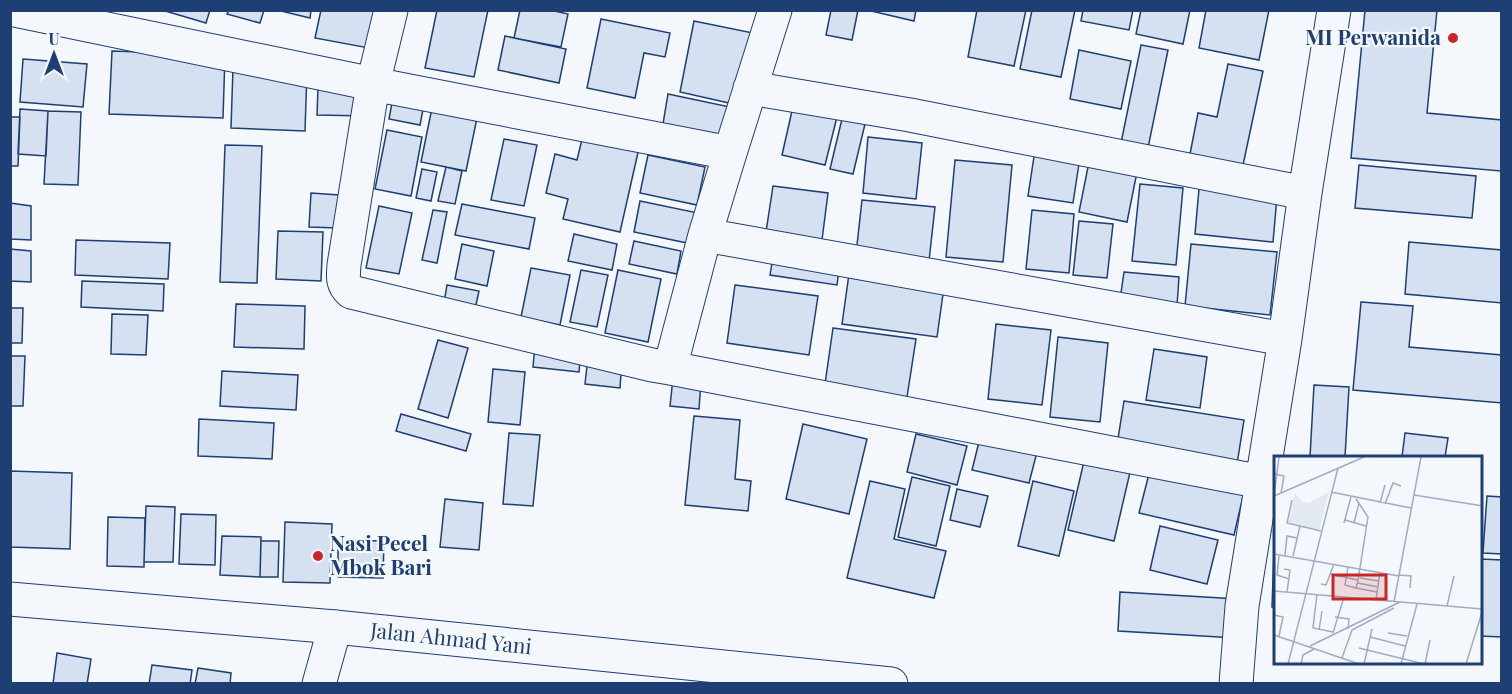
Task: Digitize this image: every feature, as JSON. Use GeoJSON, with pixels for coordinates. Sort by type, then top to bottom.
{"type":"FeatureCollection","features":[{"type":"Feature","properties":{"kind":"street"},"geometry":{"type":"LineString","coordinates":[[15,10],[373,84],[730,153]]}},
{"type":"Feature","properties":{"kind":"street"},"geometry":{"type":"LineString","coordinates":[[392,10],[373,84],[344,265],[342,279],[351,292],[652,365],[1262,482]]}},
{"type":"Feature","properties":{"kind":"street"},"geometry":{"type":"LineString","coordinates":[[670,368],[705,235],[775,10]]}},
{"type":"Feature","properties":{"kind":"street"},"geometry":{"type":"LineString","coordinates":[[1236,675],[1242,606],[1334,10]]}},
{"type":"Feature","properties":{"kind":"street"},"geometry":{"type":"LineString","coordinates":[[750,88],[910,115],[1305,193]]}},
{"type":"Feature","properties":{"kind":"street"},"geometry":{"type":"LineString","coordinates":[[705,235],[1285,339]]}},
{"type":"Feature","properties":{"kind":"street","name":"Jalan Ahmad Yani"},"geometry":{"type":"LineString","coordinates":[[10,599],[334,627],[891,684]]}},
{"type":"Feature","properties":{"kind":"street"},"geometry":{"type":"LineString","coordinates":[[319,684],[334,627]]}},
{"type":"Feature","properties":{"kind":"building"},"geometry":{"type":"Polygon","coordinates":[[[162,10],[210,10],[206,23],[162,10]]]}},
{"type":"Feature","properties":{"kind":"building"},"geometry":{"type":"Polygon","coordinates":[[[229,10],[264,10],[260,23],[227,14],[229,10]]]}},
{"type":"Feature","properties":{"kind":"building"},"geometry":{"type":"Polygon","coordinates":[[[277,10],[311,10],[310,18],[277,10]]]}},
{"type":"Feature","properties":{"kind":"building"},"geometry":{"type":"Polygon","coordinates":[[[321,10],[382,10],[374,49],[315,38],[321,10]]]}},
{"type":"Feature","properties":{"kind":"building"},"geometry":{"type":"Polygon","coordinates":[[[437,10],[488,10],[474,77],[425,68],[437,10]]]}},
{"type":"Feature","properties":{"kind":"building"},"geometry":{"type":"Polygon","coordinates":[[[520,10],[550,10],[568,14],[561,47],[514,38],[520,10]]]}},
{"type":"Feature","properties":{"kind":"building"},"geometry":{"type":"Polygon","coordinates":[[[831,10],[858,10],[852,40],[826,35],[831,10]]]}},
{"type":"Feature","properties":{"kind":"building"},"geometry":{"type":"Polygon","coordinates":[[[867,10],[916,10],[914,21],[867,10]]]}},
{"type":"Feature","properties":{"kind":"building"},"geometry":{"type":"Polygon","coordinates":[[[977,10],[1026,10],[1014,66],[968,57],[977,10]]]}},
{"type":"Feature","properties":{"kind":"building"},"geometry":{"type":"Polygon","coordinates":[[[1032,10],[1075,10],[1061,77],[1020,69],[1032,10]]]}},
{"type":"Feature","properties":{"kind":"building"},"geometry":{"type":"Polygon","coordinates":[[[1083,10],[1133,10],[1129,30],[1081,21],[1083,10]]]}},
{"type":"Feature","properties":{"kind":"building"},"geometry":{"type":"Polygon","coordinates":[[[1141,10],[1190,10],[1183,44],[1136,34],[1141,10]]]}},
{"type":"Feature","properties":{"kind":"building"},"geometry":{"type":"Polygon","coordinates":[[[1206,10],[1269,10],[1259,60],[1199,48],[1206,10]]]}},
{"type":"Feature","properties":{"kind":"building"},"geometry":{"type":"Polygon","coordinates":[[[1365,10],[1437,10],[1427,113],[1502,120],[1501,171],[1351,158],[1365,10]]]}},
{"type":"Feature","properties":{"kind":"building"},"geometry":{"type":"Polygon","coordinates":[[[601,19],[670,33],[665,57],[644,53],[635,98],[587,88],[601,19]]]}},
{"type":"Feature","properties":{"kind":"building"},"geometry":{"type":"Polygon","coordinates":[[[694,21],[753,33],[738,105],[680,92],[694,21]]]}},
{"type":"Feature","properties":{"kind":"building"},"geometry":{"type":"Polygon","coordinates":[[[505,36],[566,49],[559,83],[498,70],[505,36]]]}},
{"type":"Feature","properties":{"kind":"building"},"geometry":{"type":"Polygon","coordinates":[[[1141,45],[1168,50],[1148,148],[1121,143],[1141,45]]]}},
{"type":"Feature","properties":{"kind":"building"},"geometry":{"type":"Polygon","coordinates":[[[1079,50],[1131,61],[1121,109],[1070,99],[1079,50]]]}},
{"type":"Feature","properties":{"kind":"building"},"geometry":{"type":"Polygon","coordinates":[[[112,51],[225,55],[223,118],[109,114],[112,51]]]}},
{"type":"Feature","properties":{"kind":"building"},"geometry":{"type":"Polygon","coordinates":[[[23,59],[87,64],[83,107],[20,102],[23,59]]]}},
{"type":"Feature","properties":{"kind":"building"},"geometry":{"type":"Polygon","coordinates":[[[1228,64],[1263,71],[1243,165],[1190,154],[1198,113],[1217,117],[1228,64]]]}},
{"type":"Feature","properties":{"kind":"building"},"geometry":{"type":"Polygon","coordinates":[[[233,68],[307,71],[305,131],[231,128],[233,68]]]}},
{"type":"Feature","properties":{"kind":"building"},"geometry":{"type":"Polygon","coordinates":[[[318,88],[366,89],[365,116],[317,115],[318,88]]]}},
{"type":"Feature","properties":{"kind":"building"},"geometry":{"type":"Polygon","coordinates":[[[394,92],[425,99],[420,125],[389,119],[394,92]]]}},
{"type":"Feature","properties":{"kind":"building"},"geometry":{"type":"Polygon","coordinates":[[[668,94],[730,107],[724,136],[663,124],[668,94]]]}},
{"type":"Feature","properties":{"kind":"building"},"geometry":{"type":"Polygon","coordinates":[[[794,102],[838,113],[825,165],[782,155],[794,102]]]}},
{"type":"Feature","properties":{"kind":"building"},"geometry":{"type":"Polygon","coordinates":[[[433,103],[478,113],[466,171],[421,162],[433,103]]]}},
{"type":"Feature","properties":{"kind":"building"},"geometry":{"type":"Polygon","coordinates":[[[20,109],[48,111],[46,156],[18,154],[20,109]]]}},
{"type":"Feature","properties":{"kind":"building"},"geometry":{"type":"Polygon","coordinates":[[[48,111],[81,112],[78,185],[44,184],[48,111]]]}},
{"type":"Feature","properties":{"kind":"building"},"geometry":{"type":"Polygon","coordinates":[[[10,117],[20,117],[18,166],[10,166],[10,117]]]}},
{"type":"Feature","properties":{"kind":"building"},"geometry":{"type":"Polygon","coordinates":[[[842,119],[865,124],[853,174],[830,169],[842,119]]]}},
{"type":"Feature","properties":{"kind":"building"},"geometry":{"type":"Polygon","coordinates":[[[387,130],[422,137],[411,196],[375,189],[387,130]]]}},
{"type":"Feature","properties":{"kind":"building"},"geometry":{"type":"Polygon","coordinates":[[[583,135],[639,148],[620,232],[563,219],[568,199],[546,193],[555,154],[577,160],[583,135]]]}},
{"type":"Feature","properties":{"kind":"building"},"geometry":{"type":"Polygon","coordinates":[[[868,137],[922,143],[916,199],[863,193],[868,137]]]}},
{"type":"Feature","properties":{"kind":"building"},"geometry":{"type":"Polygon","coordinates":[[[504,139],[537,145],[524,206],[491,200],[504,139]]]}},
{"type":"Feature","properties":{"kind":"building"},"geometry":{"type":"Polygon","coordinates":[[[225,145],[262,146],[257,283],[220,282],[225,145]]]}},
{"type":"Feature","properties":{"kind":"building"},"geometry":{"type":"Polygon","coordinates":[[[1035,150],[1080,157],[1073,203],[1028,196],[1035,150]]]}},
{"type":"Feature","properties":{"kind":"building"},"geometry":{"type":"Polygon","coordinates":[[[648,155],[705,167],[697,205],[640,193],[648,155]]]}},
{"type":"Feature","properties":{"kind":"building"},"geometry":{"type":"Polygon","coordinates":[[[1090,157],[1138,167],[1127,222],[1079,212],[1090,157]]]}},
{"type":"Feature","properties":{"kind":"building"},"geometry":{"type":"Polygon","coordinates":[[[955,160],[1012,165],[1003,262],[946,257],[955,160]]]}},
{"type":"Feature","properties":{"kind":"building"},"geometry":{"type":"Polygon","coordinates":[[[1359,165],[1476,176],[1472,218],[1355,208],[1359,165]]]}},
{"type":"Feature","properties":{"kind":"building"},"geometry":{"type":"Polygon","coordinates":[[[446,167],[462,171],[455,204],[438,201],[446,167]]]}},
{"type":"Feature","properties":{"kind":"building"},"geometry":{"type":"Polygon","coordinates":[[[422,169],[437,172],[431,201],[416,198],[422,169]]]}},
{"type":"Feature","properties":{"kind":"building"},"geometry":{"type":"Polygon","coordinates":[[[1140,184],[1183,188],[1176,265],[1132,261],[1140,184]]]}},
{"type":"Feature","properties":{"kind":"building"},"geometry":{"type":"Polygon","coordinates":[[[773,186],[828,193],[822,240],[766,232],[773,186]]]}},
{"type":"Feature","properties":{"kind":"building"},"geometry":{"type":"Polygon","coordinates":[[[1199,189],[1277,197],[1273,242],[1195,234],[1199,189]]]}},
{"type":"Feature","properties":{"kind":"building"},"geometry":{"type":"Polygon","coordinates":[[[311,193],[339,195],[338,228],[309,227],[311,193]]]}},
{"type":"Feature","properties":{"kind":"building"},"geometry":{"type":"Polygon","coordinates":[[[862,200],[935,207],[929,261],[856,254],[862,200]]]}},
{"type":"Feature","properties":{"kind":"building"},"geometry":{"type":"Polygon","coordinates":[[[640,201],[698,213],[692,244],[634,232],[640,201]]]}},
{"type":"Feature","properties":{"kind":"building"},"geometry":{"type":"Polygon","coordinates":[[[10,203],[31,206],[31,240],[10,239],[10,203]]]}},
{"type":"Feature","properties":{"kind":"building"},"geometry":{"type":"Polygon","coordinates":[[[462,204],[535,218],[529,249],[455,235],[462,204]]]}},
{"type":"Feature","properties":{"kind":"building"},"geometry":{"type":"Polygon","coordinates":[[[379,206],[412,213],[399,274],[366,268],[379,206]]]}},
{"type":"Feature","properties":{"kind":"building"},"geometry":{"type":"Polygon","coordinates":[[[433,210],[447,212],[437,263],[422,260],[433,210]]]}},
{"type":"Feature","properties":{"kind":"building"},"geometry":{"type":"Polygon","coordinates":[[[1032,210],[1074,214],[1069,273],[1026,269],[1032,210]]]}},
{"type":"Feature","properties":{"kind":"building"},"geometry":{"type":"Polygon","coordinates":[[[1079,221],[1113,224],[1107,278],[1073,275],[1079,221]]]}},
{"type":"Feature","properties":{"kind":"building"},"geometry":{"type":"Polygon","coordinates":[[[278,231],[323,232],[321,281],[276,279],[278,231]]]}},
{"type":"Feature","properties":{"kind":"building"},"geometry":{"type":"Polygon","coordinates":[[[574,234],[617,244],[612,270],[568,261],[574,234]]]}},
{"type":"Feature","properties":{"kind":"building"},"geometry":{"type":"Polygon","coordinates":[[[76,240],[170,243],[168,279],[75,275],[76,240]]]}},
{"type":"Feature","properties":{"kind":"building"},"geometry":{"type":"Polygon","coordinates":[[[634,241],[681,251],[677,274],[629,264],[634,241]]]}},
{"type":"Feature","properties":{"kind":"building"},"geometry":{"type":"Polygon","coordinates":[[[1409,242],[1502,250],[1502,303],[1405,294],[1409,242]]]}},
{"type":"Feature","properties":{"kind":"building"},"geometry":{"type":"Polygon","coordinates":[[[462,244],[494,251],[487,286],[455,279],[462,244]]]}},
{"type":"Feature","properties":{"kind":"building"},"geometry":{"type":"Polygon","coordinates":[[[1191,244],[1277,252],[1270,315],[1185,306],[1191,244]]]}},
{"type":"Feature","properties":{"kind":"building"},"geometry":{"type":"Polygon","coordinates":[[[10,249],[31,251],[31,282],[10,281],[10,249]]]}},
{"type":"Feature","properties":{"kind":"building"},"geometry":{"type":"Polygon","coordinates":[[[774,251],[840,261],[837,285],[770,275],[774,251]]]}},
{"type":"Feature","properties":{"kind":"building"},"geometry":{"type":"Polygon","coordinates":[[[531,268],[570,275],[560,325],[521,317],[531,268]]]}},
{"type":"Feature","properties":{"kind":"building"},"geometry":{"type":"Polygon","coordinates":[[[581,270],[608,275],[597,327],[570,322],[581,270]]]}},
{"type":"Feature","properties":{"kind":"building"},"geometry":{"type":"Polygon","coordinates":[[[618,270],[661,279],[648,342],[605,333],[618,270]]]}},
{"type":"Feature","properties":{"kind":"building"},"geometry":{"type":"Polygon","coordinates":[[[1124,272],[1179,277],[1177,306],[1120,300],[1124,272]]]}},
{"type":"Feature","properties":{"kind":"building"},"geometry":{"type":"Polygon","coordinates":[[[849,274],[944,287],[937,337],[842,324],[849,274]]]}},
{"type":"Feature","properties":{"kind":"building"},"geometry":{"type":"Polygon","coordinates":[[[82,281],[164,284],[163,311],[81,307],[82,281]]]}},
{"type":"Feature","properties":{"kind":"building"},"geometry":{"type":"Polygon","coordinates":[[[447,285],[479,291],[475,309],[444,303],[447,285]]]}},
{"type":"Feature","properties":{"kind":"building"},"geometry":{"type":"Polygon","coordinates":[[[735,285],[818,296],[809,355],[727,343],[735,285]]]}},
{"type":"Feature","properties":{"kind":"building"},"geometry":{"type":"Polygon","coordinates":[[[1361,302],[1413,306],[1409,347],[1502,355],[1502,403],[1353,390],[1361,302]]]}},
{"type":"Feature","properties":{"kind":"building"},"geometry":{"type":"Polygon","coordinates":[[[236,304],[305,306],[304,349],[234,347],[236,304]]]}},
{"type":"Feature","properties":{"kind":"building"},"geometry":{"type":"Polygon","coordinates":[[[10,308],[23,308],[22,343],[10,343],[10,308]]]}},
{"type":"Feature","properties":{"kind":"building"},"geometry":{"type":"Polygon","coordinates":[[[112,314],[148,315],[146,355],[111,354],[112,314]]]}},
{"type":"Feature","properties":{"kind":"building"},"geometry":{"type":"Polygon","coordinates":[[[996,324],[1051,330],[1042,405],[988,399],[996,324]]]}},
{"type":"Feature","properties":{"kind":"building"},"geometry":{"type":"Polygon","coordinates":[[[833,328],[916,339],[907,397],[825,384],[833,328]]]}},
{"type":"Feature","properties":{"kind":"building"},"geometry":{"type":"Polygon","coordinates":[[[1058,337],[1108,343],[1100,422],[1050,417],[1058,337]]]}},
{"type":"Feature","properties":{"kind":"building"},"geometry":{"type":"Polygon","coordinates":[[[438,340],[468,348],[448,418],[418,409],[438,340]]]}},
{"type":"Feature","properties":{"kind":"building"},"geometry":{"type":"Polygon","coordinates":[[[535,345],[581,349],[579,372],[533,367],[535,345]]]}},
{"type":"Feature","properties":{"kind":"building"},"geometry":{"type":"Polygon","coordinates":[[[1154,349],[1207,357],[1200,408],[1146,400],[1154,349]]]}},
{"type":"Feature","properties":{"kind":"building"},"geometry":{"type":"Polygon","coordinates":[[[10,356],[25,356],[23,406],[10,406],[10,356]]]}},
{"type":"Feature","properties":{"kind":"building"},"geometry":{"type":"Polygon","coordinates":[[[588,357],[622,360],[620,388],[585,384],[588,357]]]}},
{"type":"Feature","properties":{"kind":"building"},"geometry":{"type":"Polygon","coordinates":[[[493,369],[525,372],[520,425],[488,422],[493,369]]]}},
{"type":"Feature","properties":{"kind":"building"},"geometry":{"type":"Polygon","coordinates":[[[222,371],[298,375],[296,410],[220,406],[222,371]]]}},
{"type":"Feature","properties":{"kind":"building"},"geometry":{"type":"Polygon","coordinates":[[[673,378],[701,381],[699,409],[670,406],[673,378]]]}},
{"type":"Feature","properties":{"kind":"building"},"geometry":{"type":"Polygon","coordinates":[[[1314,385],[1349,387],[1345,456],[1310,456],[1314,385]]]}},
{"type":"Feature","properties":{"kind":"building"},"geometry":{"type":"Polygon","coordinates":[[[1124,401],[1244,420],[1237,464],[1117,445],[1124,401]]]}},
{"type":"Feature","properties":{"kind":"building"},"geometry":{"type":"Polygon","coordinates":[[[401,414],[471,434],[466,451],[396,431],[401,414]]]}},
{"type":"Feature","properties":{"kind":"building"},"geometry":{"type":"Polygon","coordinates":[[[694,416],[740,420],[735,479],[751,481],[748,511],[685,505],[694,416]]]}},
{"type":"Feature","properties":{"kind":"building"},"geometry":{"type":"Polygon","coordinates":[[[199,419],[274,423],[272,459],[198,456],[199,419]]]}},
{"type":"Feature","properties":{"kind":"building"},"geometry":{"type":"Polygon","coordinates":[[[803,424],[867,439],[849,514],[786,499],[803,424]]]}},
{"type":"Feature","properties":{"kind":"building"},"geometry":{"type":"Polygon","coordinates":[[[509,433],[540,435],[533,506],[503,504],[509,433]]]}},
{"type":"Feature","properties":{"kind":"building"},"geometry":{"type":"Polygon","coordinates":[[[1405,433],[1448,438],[1445,456],[1402,456],[1405,433]]]}},
{"type":"Feature","properties":{"kind":"building"},"geometry":{"type":"Polygon","coordinates":[[[916,434],[967,446],[957,485],[907,472],[916,434]]]}},
{"type":"Feature","properties":{"kind":"building"},"geometry":{"type":"Polygon","coordinates":[[[981,434],[1038,448],[1029,483],[972,470],[981,434]]]}},
{"type":"Feature","properties":{"kind":"building"},"geometry":{"type":"Polygon","coordinates":[[[1085,457],[1131,468],[1114,541],[1068,530],[1085,457]]]}},
{"type":"Feature","properties":{"kind":"building"},"geometry":{"type":"Polygon","coordinates":[[[1150,470],[1244,492],[1234,535],[1139,513],[1150,470]]]}},
{"type":"Feature","properties":{"kind":"building"},"geometry":{"type":"Polygon","coordinates":[[[10,471],[72,473],[70,549],[10,547],[10,471]]]}},
{"type":"Feature","properties":{"kind":"building"},"geometry":{"type":"Polygon","coordinates":[[[912,477],[950,486],[936,546],[898,537],[912,477]]]}},
{"type":"Feature","properties":{"kind":"building"},"geometry":{"type":"Polygon","coordinates":[[[870,481],[905,489],[894,539],[946,551],[934,598],[847,578],[870,481]]]}},
{"type":"Feature","properties":{"kind":"building"},"geometry":{"type":"Polygon","coordinates":[[[1033,481],[1074,491],[1059,556],[1018,546],[1033,481]]]}},
{"type":"Feature","properties":{"kind":"building"},"geometry":{"type":"Polygon","coordinates":[[[957,489],[988,496],[980,527],[950,520],[957,489]]]}},
{"type":"Feature","properties":{"kind":"building"},"geometry":{"type":"Polygon","coordinates":[[[1487,496],[1502,497],[1502,554],[1483,553],[1487,496]]]}},
{"type":"Feature","properties":{"kind":"building"},"geometry":{"type":"Polygon","coordinates":[[[445,499],[483,503],[479,550],[440,547],[445,499]]]}},
{"type":"Feature","properties":{"kind":"building"},"geometry":{"type":"Polygon","coordinates":[[[146,506],[175,507],[173,562],[144,562],[146,506]]]}},
{"type":"Feature","properties":{"kind":"building"},"geometry":{"type":"Polygon","coordinates":[[[181,514],[216,515],[215,565],[179,564],[181,514]]]}},
{"type":"Feature","properties":{"kind":"building"},"geometry":{"type":"Polygon","coordinates":[[[108,517],[145,518],[144,567],[107,566],[108,517]]]}},
{"type":"Feature","properties":{"kind":"building"},"geometry":{"type":"Polygon","coordinates":[[[285,522],[332,524],[330,583],[283,582],[285,522]]]}},
{"type":"Feature","properties":{"kind":"building"},"geometry":{"type":"Polygon","coordinates":[[[1160,526],[1218,540],[1207,584],[1150,570],[1160,526]]]}},
{"type":"Feature","properties":{"kind":"building"},"geometry":{"type":"Polygon","coordinates":[[[222,536],[261,537],[260,577],[220,575],[222,536]]]}},
{"type":"Feature","properties":{"kind":"building"},"geometry":{"type":"Polygon","coordinates":[[[338,540],[384,541],[383,578],[338,577],[338,540]]]}},
{"type":"Feature","properties":{"kind":"building"},"geometry":{"type":"Polygon","coordinates":[[[261,541],[279,541],[278,577],[260,577],[261,541]]]}},
{"type":"Feature","properties":{"kind":"building"},"geometry":{"type":"Polygon","coordinates":[[[1274,550],[1274,607],[1272,607],[1274,550]]]}},
{"type":"Feature","properties":{"kind":"building"},"geometry":{"type":"Polygon","coordinates":[[[1482,559],[1502,560],[1502,637],[1482,636],[1482,559]]]}},
{"type":"Feature","properties":{"kind":"building"},"geometry":{"type":"Polygon","coordinates":[[[1120,592],[1238,599],[1236,638],[1118,631],[1120,592]]]}},
{"type":"Feature","properties":{"kind":"building"},"geometry":{"type":"Polygon","coordinates":[[[57,653],[91,659],[87,684],[53,684],[57,653]]]}},
{"type":"Feature","properties":{"kind":"building"},"geometry":{"type":"Polygon","coordinates":[[[152,665],[192,670],[190,684],[149,684],[152,665]]]}},
{"type":"Feature","properties":{"kind":"building"},"geometry":{"type":"Polygon","coordinates":[[[198,668],[231,673],[230,684],[195,684],[198,668]]]}},
{"type":"Feature","properties":{"kind":"place","name":"MI Perwanida"},"geometry":{"type":"Point","coordinates":[1453,38]}},
{"type":"Feature","properties":{"kind":"place","name":"Nasi Pecel Mbok Bari"},"geometry":{"type":"Point","coordinates":[318,556]}}]}
